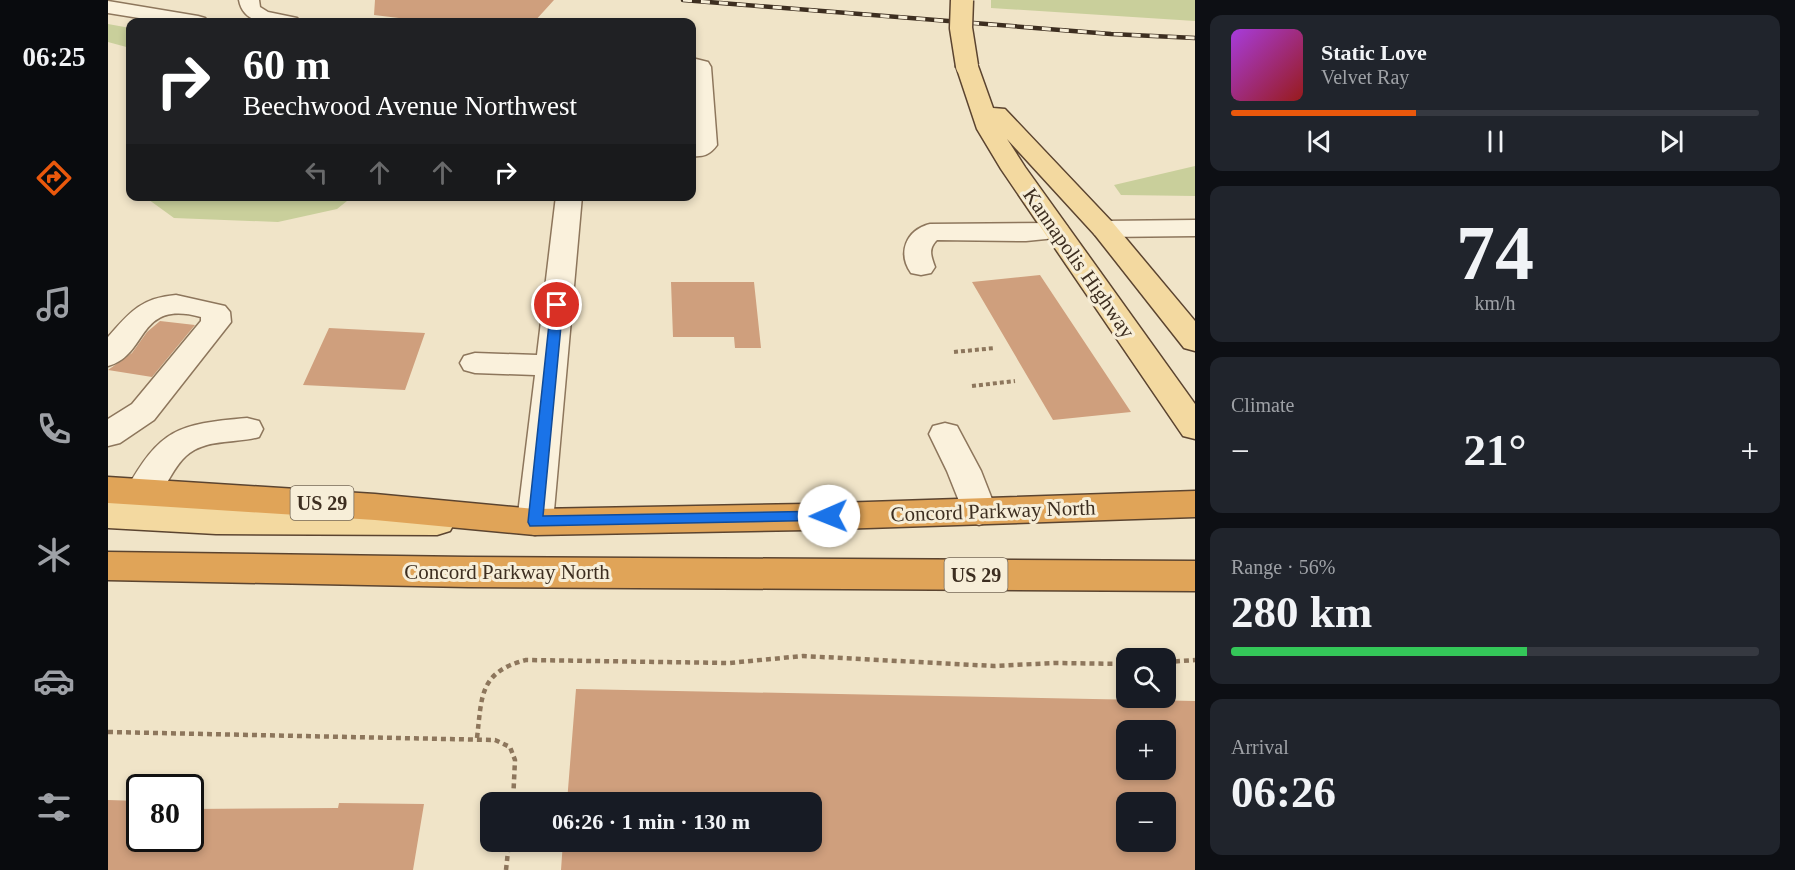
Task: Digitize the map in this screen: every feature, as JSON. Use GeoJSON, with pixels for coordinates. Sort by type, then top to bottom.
{"type":"FeatureCollection","features":[{"type":"Feature","properties":{"kind":"highway","name":"Concord Parkway North"},"geometry":{"type":"LineString","coordinates":[[108,490],[375,507],[535,522],[979,512],[1195,504]]}},
{"type":"Feature","properties":{"kind":"highway","name":"Concord Parkway North"},"geometry":{"type":"LineString","coordinates":[[108,566],[446,572],[1195,576]]}},
{"type":"Feature","properties":{"kind":"main road","name":"Kannapolis Highway"},"geometry":{"type":"LineString","coordinates":[[962,0],[961,28],[967,66],[988,129],[1013,169],[1195,428]]}},
{"type":"Feature","properties":{"kind":"main road","name":"Kannapolis Highway"},"geometry":{"type":"LineString","coordinates":[[977,92],[1104,229],[1195,341]]}},
{"type":"Feature","properties":{"kind":"main road"},"geometry":{"type":"LineString","coordinates":[[108,515],[216,521],[535,522]]}},
{"type":"Feature","properties":{"kind":"street"},"geometry":{"type":"LineString","coordinates":[[108,7],[174,18]]}},
{"type":"Feature","properties":{"kind":"street"},"geometry":{"type":"LineString","coordinates":[[249,12],[274,18]]}},
{"type":"Feature","properties":{"kind":"street"},"geometry":{"type":"LineString","coordinates":[[696,66],[700,67],[705,145],[696,149]]}},
{"type":"Feature","properties":{"kind":"street"},"geometry":{"type":"LineString","coordinates":[[535,522],[567,201]]}},
{"type":"Feature","properties":{"kind":"street"},"geometry":{"type":"LineString","coordinates":[[1104,229],[1195,228]]}},
{"type":"Feature","properties":{"kind":"street"},"geometry":{"type":"LineString","coordinates":[[921,267],[917,254],[918,244],[930,232],[1057,231]]}},
{"type":"Feature","properties":{"kind":"street"},"geometry":{"type":"LineString","coordinates":[[108,356],[148,310],[160,305],[174,303],[215,312],[216,322],[143,412],[108,435]]}},
{"type":"Feature","properties":{"kind":"street"},"geometry":{"type":"LineString","coordinates":[[475,363],[551,365]]}},
{"type":"Feature","properties":{"kind":"street"},"geometry":{"type":"LineString","coordinates":[[142,492],[160,464],[184,438],[198,433],[247,429]]}},
{"type":"Feature","properties":{"kind":"street"},"geometry":{"type":"LineString","coordinates":[[945,434],[964,471],[979,512]]}},
{"type":"Feature","properties":{"kind":"path"},"geometry":{"type":"LineString","coordinates":[[954,352],[995,348]]}},
{"type":"Feature","properties":{"kind":"path"},"geometry":{"type":"LineString","coordinates":[[972,386],[1015,381]]}},
{"type":"Feature","properties":{"kind":"path"},"geometry":{"type":"LineString","coordinates":[[477,738],[483,691],[488,679],[497,670],[511,663],[526,660],[729,663],[803,656],[994,666],[1054,663],[1116,664]]}},
{"type":"Feature","properties":{"kind":"path"},"geometry":{"type":"LineString","coordinates":[[1176,661],[1195,660]]}},
{"type":"Feature","properties":{"kind":"path"},"geometry":{"type":"LineString","coordinates":[[108,732],[495,740],[510,747],[515,760],[513,792]]}},
{"type":"Feature","properties":{"kind":"path"},"geometry":{"type":"LineString","coordinates":[[506,870],[508,852]]}},
{"type":"Feature","properties":{"kind":"green space"},"geometry":{"type":"Polygon","coordinates":[[[991,0],[1195,0],[1195,21],[991,8],[991,0]]]}},
{"type":"Feature","properties":{"kind":"green space"},"geometry":{"type":"Polygon","coordinates":[[[108,24],[126,27],[126,47],[108,42],[108,24]]]}},
{"type":"Feature","properties":{"kind":"green space"},"geometry":{"type":"Polygon","coordinates":[[[1195,166],[1195,196],[1121,195],[1114,185],[1195,166]]]}},
{"type":"Feature","properties":{"kind":"green space"},"geometry":{"type":"Polygon","coordinates":[[[151,201],[347,201],[337,209],[278,222],[174,218],[151,201]]]}},
{"type":"Feature","properties":{"kind":"building"},"geometry":{"type":"Polygon","coordinates":[[[375,0],[554,0],[538,18],[399,18],[374,15],[375,0]]]}},
{"type":"Feature","properties":{"kind":"building"},"geometry":{"type":"Polygon","coordinates":[[[1040,275],[1131,412],[1053,420],[972,282],[1040,275]]]}},
{"type":"Feature","properties":{"kind":"building"},"geometry":{"type":"Polygon","coordinates":[[[671,282],[754,282],[761,348],[735,348],[734,337],[673,337],[671,282]]]}},
{"type":"Feature","properties":{"kind":"building"},"geometry":{"type":"Polygon","coordinates":[[[160,321],[195,325],[152,377],[108,370],[132,353],[147,332],[160,321]]]}},
{"type":"Feature","properties":{"kind":"building"},"geometry":{"type":"Polygon","coordinates":[[[329,328],[425,333],[405,390],[303,385],[329,328]]]}},
{"type":"Feature","properties":{"kind":"building"},"geometry":{"type":"Polygon","coordinates":[[[576,689],[1116,699],[1116,708],[1176,708],[1176,701],[1195,701],[1195,870],[561,870],[562,852],[822,852],[822,792],[568,792],[576,689]]]}},
{"type":"Feature","properties":{"kind":"building"},"geometry":{"type":"Polygon","coordinates":[[[108,800],[126,801],[126,852],[204,852],[204,809],[338,808],[339,803],[424,804],[413,870],[108,870],[108,800]]]}},
{"type":"Feature","properties":{"kind":"railway"},"geometry":{"type":"LineString","coordinates":[[683,0],[1111,34],[1195,38]]}},
{"type":"Feature","properties":{"kind":"route"},"geometry":{"type":"LineString","coordinates":[[557,305],[535,522],[829,516]]}}]}
